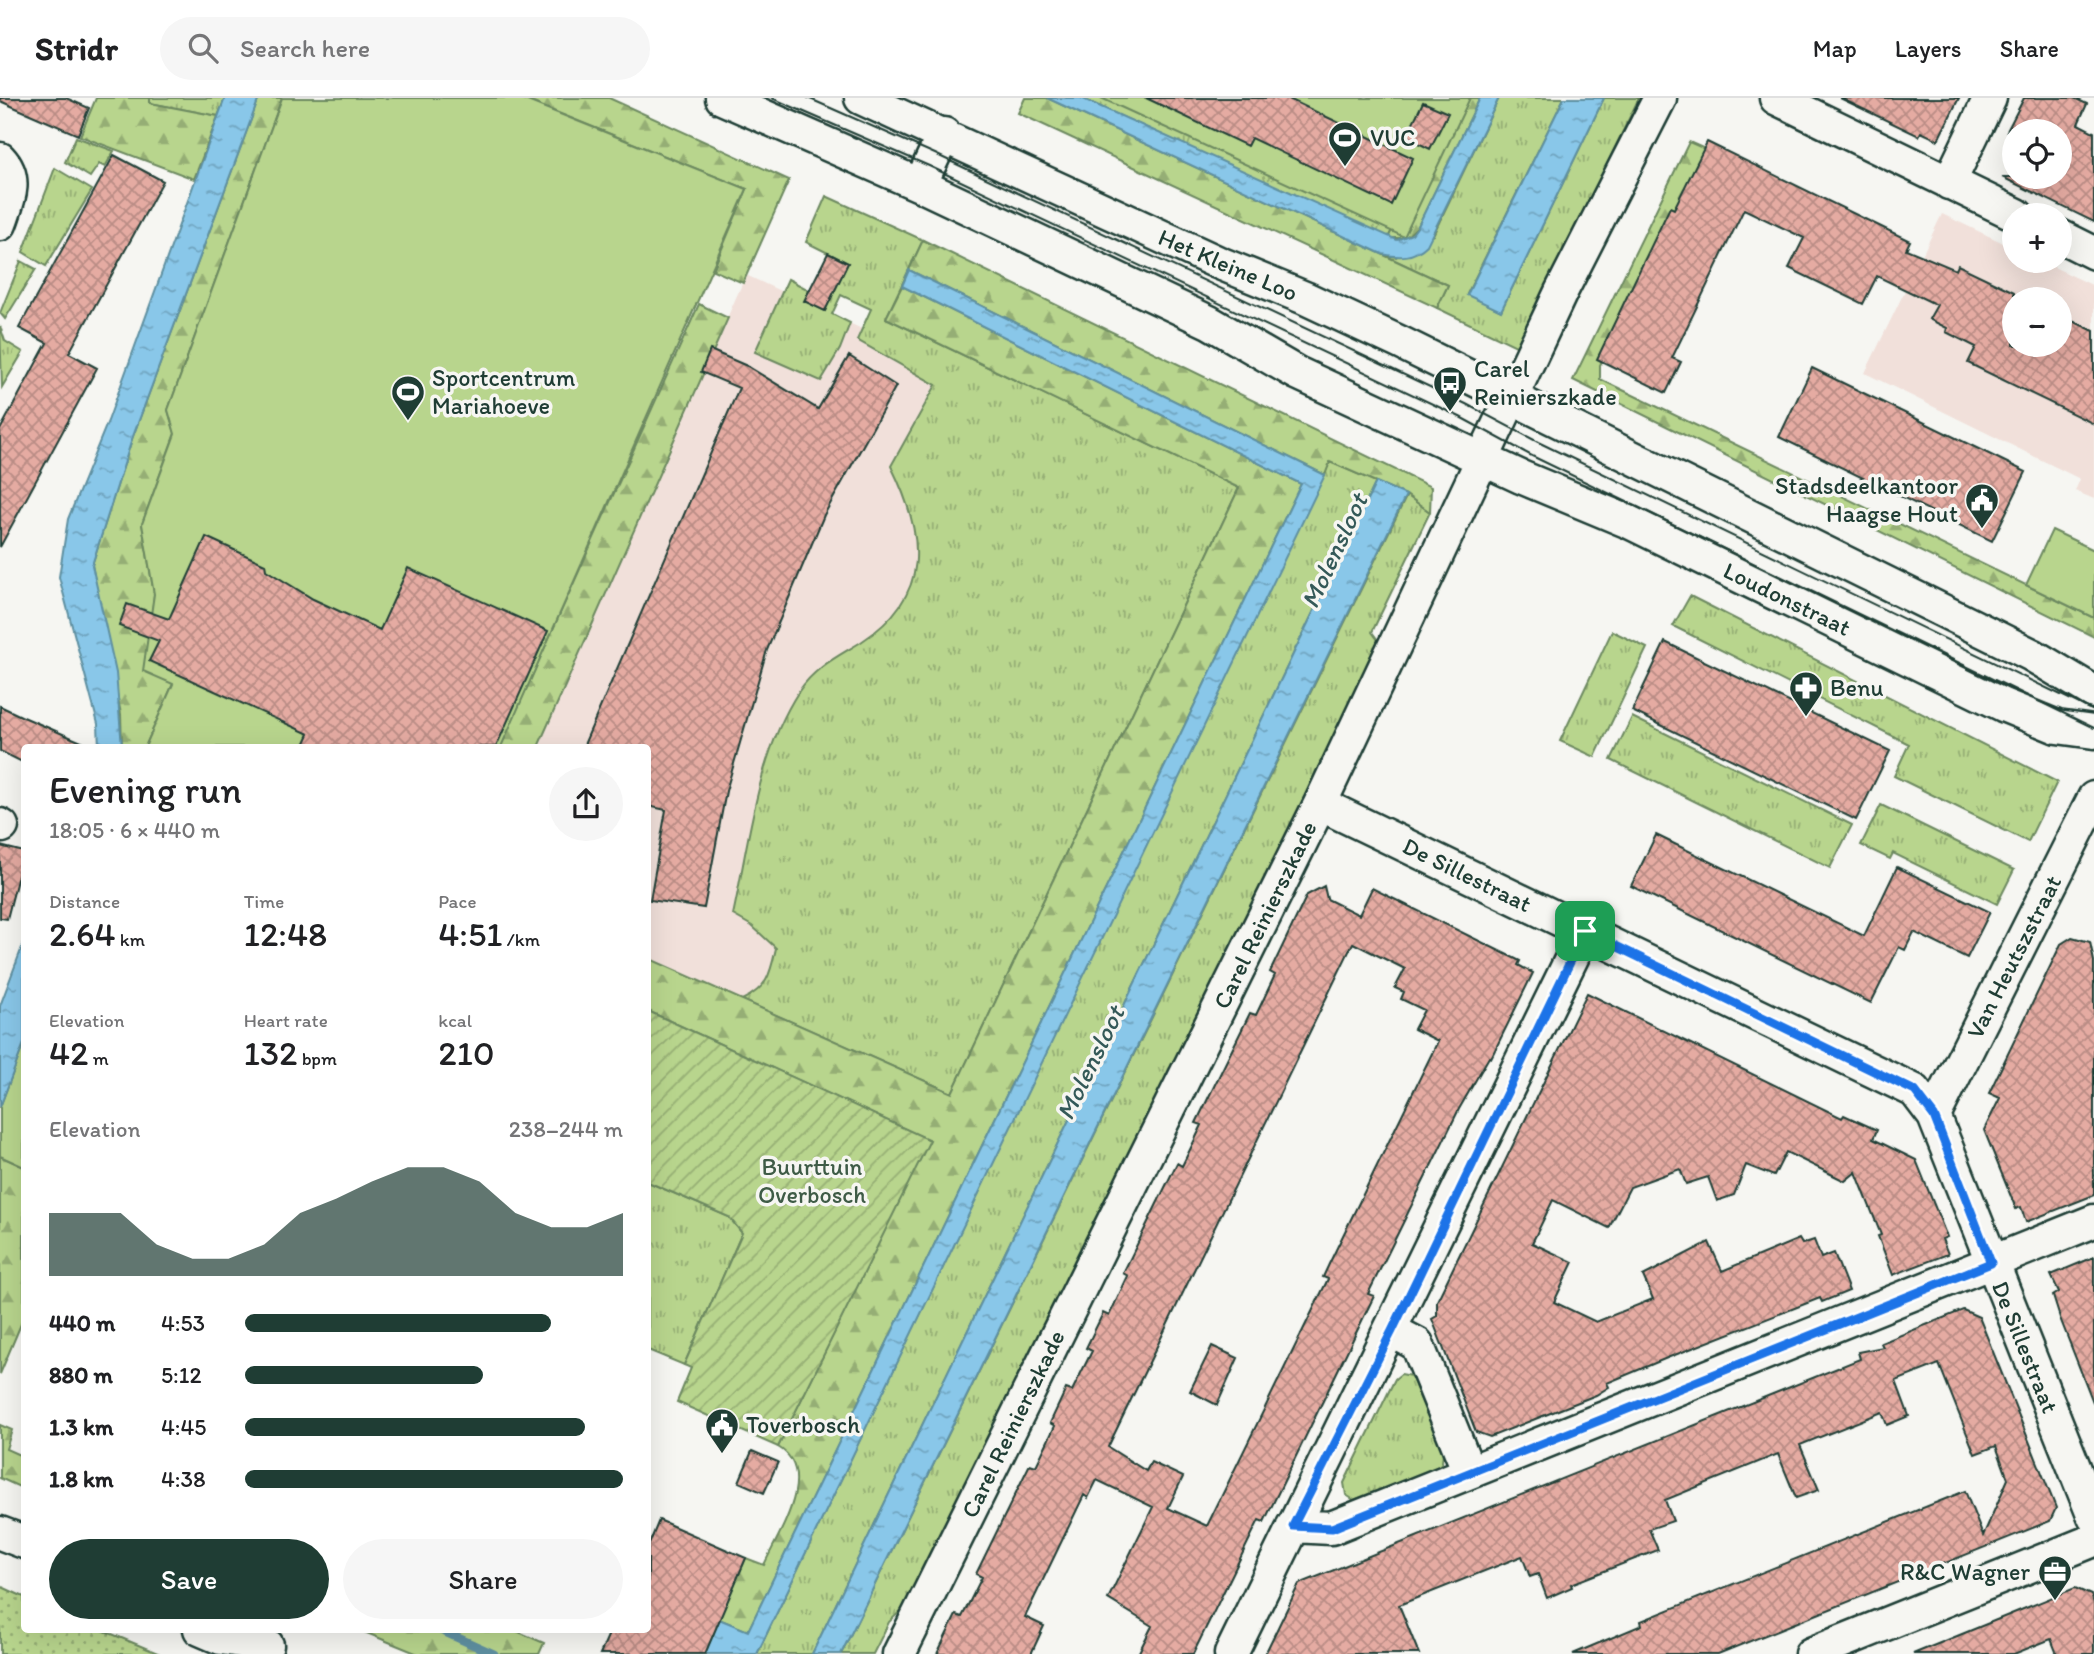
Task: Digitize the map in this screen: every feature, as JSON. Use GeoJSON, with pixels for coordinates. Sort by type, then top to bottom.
{"type":"FeatureCollection","features":[{"type":"Feature","properties":{"kind":"street"},"geometry":{"type":"LineString","coordinates":[[722,98],[920,185],[1209,322],[1297,373],[1481,459]]}},
{"type":"Feature","properties":{"kind":"street","name":"Het Kleine Loo"},"geometry":{"type":"LineString","coordinates":[[861,98],[1217,262],[1305,298],[1511,397]]}},
{"type":"Feature","properties":{"kind":"street","name":"Carel Reinierszkade"},"geometry":{"type":"LineString","coordinates":[[899,1654],[1320,804],[1561,292],[1660,98]]}},
{"type":"Feature","properties":{"kind":"street"},"geometry":{"type":"LineString","coordinates":[[1776,98],[2002,208]]}},
{"type":"Feature","properties":{"kind":"street"},"geometry":{"type":"LineString","coordinates":[[1950,183],[1990,98]]}},
{"type":"Feature","properties":{"kind":"street"},"geometry":{"type":"LineString","coordinates":[[920,185],[944,134]]}},
{"type":"Feature","properties":{"kind":"street"},"geometry":{"type":"LineString","coordinates":[[0,159],[12,178],[9,198],[0,224]]}},
{"type":"Feature","properties":{"kind":"street"},"geometry":{"type":"LineString","coordinates":[[2072,242],[2094,253]]}},
{"type":"Feature","properties":{"kind":"street"},"geometry":{"type":"LineString","coordinates":[[1511,397],[2032,655],[2094,692]]}},
{"type":"Feature","properties":{"kind":"street","name":"Loudonstraat"},"geometry":{"type":"LineString","coordinates":[[1481,459],[1629,522],[2003,705],[2057,727],[2094,733]]}},
{"type":"Feature","properties":{"kind":"street","name":"Van Heutszstraat"},"geometry":{"type":"LineString","coordinates":[[1934,1116],[2094,798]]}},
{"type":"Feature","properties":{"kind":"street","name":"De Sillestraat"},"geometry":{"type":"LineString","coordinates":[[1320,804],[1915,1091],[1934,1116],[2094,1517]]}},
{"type":"Feature","properties":{"kind":"street"},"geometry":{"type":"LineString","coordinates":[[1231,1654],[1392,1331],[1585,931]]}},
{"type":"Feature","properties":{"kind":"street"},"geometry":{"type":"LineString","coordinates":[[1293,1526],[1332,1528],[2094,1221]]}},
{"type":"Feature","properties":{"kind":"street"},"geometry":{"type":"LineString","coordinates":[[1392,1331],[1417,1344],[1469,1472]]}},
{"type":"Feature","properties":{"kind":"street"},"geometry":{"type":"LineString","coordinates":[[0,1533],[21,1541]]}},
{"type":"Feature","properties":{"kind":"street"},"geometry":{"type":"LineString","coordinates":[[1811,1654],[2094,1540]]}},
{"type":"Feature","properties":{"kind":"street"},"geometry":{"type":"LineString","coordinates":[[209,1633],[221,1638],[266,1643]]}},
{"type":"Feature","properties":{"kind":"shaded area"},"geometry":{"type":"Polygon","coordinates":[[[1942,214],[2002,242],[2002,273],[2066,273],[2094,286],[2094,499],[2075,491],[2080,479],[1865,373],[1942,214]]]}},
{"type":"Feature","properties":{"kind":"shaded area"},"geometry":{"type":"Polygon","coordinates":[[[746,275],[862,329],[872,309],[1239,488],[952,1093],[651,959],[651,744],[539,744],[746,275]]]}},
{"type":"Feature","properties":{"kind":"green space"},"geometry":{"type":"Polygon","coordinates":[[[96,98],[150,98],[150,103],[218,116],[194,179],[80,136],[96,98]]]}},
{"type":"Feature","properties":{"kind":"green space"},"geometry":{"type":"Polygon","coordinates":[[[150,98],[225,98],[218,116],[150,103],[150,98]]]}},
{"type":"Feature","properties":{"kind":"green space"},"geometry":{"type":"Polygon","coordinates":[[[259,98],[282,98],[168,410],[175,433],[142,524],[154,594],[150,630],[173,684],[146,744],[122,744],[121,714],[92,565],[132,439],[259,98]]]}},
{"type":"Feature","properties":{"kind":"green space","name":"Sportcentrum Mariahoeve"},"geometry":{"type":"Polygon","coordinates":[[[282,98],[520,98],[747,189],[502,744],[146,744],[173,684],[143,671],[154,594],[142,524],[175,434],[168,410],[282,98]]]}},
{"type":"Feature","properties":{"kind":"green space"},"geometry":{"type":"Polygon","coordinates":[[[521,98],[609,98],[789,180],[743,283],[713,270],[747,189],[521,98]]]}},
{"type":"Feature","properties":{"kind":"green space"},"geometry":{"type":"Polygon","coordinates":[[[1025,98],[1047,98],[1448,285],[1437,308],[1018,113],[1025,98]]]}},
{"type":"Feature","properties":{"kind":"green space"},"geometry":{"type":"Polygon","coordinates":[[[1081,98],[1145,98],[1399,217],[1388,238],[1081,98]]]}},
{"type":"Feature","properties":{"kind":"green space","name":"VUC"},"geometry":{"type":"Polygon","coordinates":[[[1101,98],[1470,98],[1404,237],[1101,98]]]}},
{"type":"Feature","properties":{"kind":"green space"},"geometry":{"type":"Polygon","coordinates":[[[1426,98],[1480,98],[1418,226],[1405,238],[1388,238],[1453,113],[1426,98]]]}},
{"type":"Feature","properties":{"kind":"green space"},"geometry":{"type":"Polygon","coordinates":[[[1499,98],[1564,98],[1467,294],[1501,311],[1604,98],[1639,98],[1518,347],[1437,308],[1448,285],[1382,254],[1396,257],[1433,235],[1499,98]]]}},
{"type":"Feature","properties":{"kind":"green space"},"geometry":{"type":"Polygon","coordinates":[[[76,137],[114,151],[105,167],[99,164],[90,177],[65,162],[76,137]]]}},
{"type":"Feature","properties":{"kind":"green space"},"geometry":{"type":"Polygon","coordinates":[[[1689,142],[1705,149],[1600,365],[1600,379],[2094,618],[2094,637],[1573,380],[1689,142]]]}},
{"type":"Feature","properties":{"kind":"green space"},"geometry":{"type":"Polygon","coordinates":[[[55,168],[92,190],[46,266],[23,252],[55,168]]]}},
{"type":"Feature","properties":{"kind":"green space"},"geometry":{"type":"Polygon","coordinates":[[[826,196],[923,240],[886,318],[1239,488],[952,1093],[742,1000],[763,985],[772,966],[776,948],[752,926],[733,915],[764,771],[785,716],[805,683],[827,663],[884,624],[901,604],[911,584],[916,562],[911,516],[891,466],[936,385],[857,340],[871,309],[841,295],[832,314],[850,323],[840,349],[821,381],[755,352],[788,279],[809,290],[805,301],[825,311],[848,263],[806,242],[826,196]]]}},
{"type":"Feature","properties":{"kind":"green space"},"geometry":{"type":"Polygon","coordinates":[[[923,240],[1431,487],[1430,512],[1406,495],[1330,462],[1325,475],[909,270],[923,240]]]}},
{"type":"Feature","properties":{"kind":"green space"},"geometry":{"type":"Polygon","coordinates":[[[21,261],[36,269],[5,319],[0,313],[21,261]]]}},
{"type":"Feature","properties":{"kind":"green space"},"geometry":{"type":"Polygon","coordinates":[[[902,286],[1301,484],[748,1631],[719,1619],[746,1558],[764,1565],[792,1504],[796,1472],[790,1458],[778,1447],[929,1140],[651,1012],[651,959],[952,1093],[1239,488],[886,318],[902,286]]]}},
{"type":"Feature","properties":{"kind":"green space"},"geometry":{"type":"Polygon","coordinates":[[[699,304],[728,318],[539,744],[501,744],[699,304]]]}},
{"type":"Feature","properties":{"kind":"green space"},"geometry":{"type":"Polygon","coordinates":[[[0,326],[5,341],[23,352],[2,387],[0,326]]]}},
{"type":"Feature","properties":{"kind":"green space"},"geometry":{"type":"Polygon","coordinates":[[[1330,462],[1376,482],[812,1654],[757,1654],[1330,462]]]}},
{"type":"Feature","properties":{"kind":"green space"},"geometry":{"type":"Polygon","coordinates":[[[1407,495],[1430,512],[1372,632],[1381,644],[912,1600],[889,1622],[873,1654],[841,1654],[1407,495]]]}},
{"type":"Feature","properties":{"kind":"green space"},"geometry":{"type":"Polygon","coordinates":[[[2052,530],[2094,550],[2094,618],[2026,585],[2052,530]]]}},
{"type":"Feature","properties":{"kind":"green space"},"geometry":{"type":"Polygon","coordinates":[[[1690,596],[2057,782],[2028,842],[1894,776],[1909,744],[1673,626],[1690,596]]]}},
{"type":"Feature","properties":{"kind":"green space"},"geometry":{"type":"Polygon","coordinates":[[[1612,631],[1647,648],[1595,757],[1560,741],[1612,631]]]}},
{"type":"Feature","properties":{"kind":"green space"},"geometry":{"type":"Polygon","coordinates":[[[1632,717],[1852,825],[1830,868],[1611,760],[1632,717]]]}},
{"type":"Feature","properties":{"kind":"green space"},"geometry":{"type":"Polygon","coordinates":[[[1881,805],[2014,870],[1997,904],[1893,853],[1890,859],[1861,845],[1881,805]]]}},
{"type":"Feature","properties":{"kind":"green space","name":"Buurttuin Overbosch"},"geometry":{"type":"Polygon","coordinates":[[[651,1012],[930,1140],[778,1447],[677,1402],[691,1368],[684,1365],[742,1233],[729,1217],[651,1183],[651,1012]]]}},
{"type":"Feature","properties":{"kind":"green space"},"geometry":{"type":"Polygon","coordinates":[[[21,1051],[21,1166],[0,1156],[0,1107],[21,1051]]]}},
{"type":"Feature","properties":{"kind":"green space"},"geometry":{"type":"Polygon","coordinates":[[[0,1156],[21,1166],[21,1324],[0,1374],[0,1156]]]}},
{"type":"Feature","properties":{"kind":"green space"},"geometry":{"type":"Polygon","coordinates":[[[651,1183],[729,1217],[742,1233],[684,1365],[651,1351],[651,1183]]]}},
{"type":"Feature","properties":{"kind":"green space"},"geometry":{"type":"Polygon","coordinates":[[[1401,1374],[1411,1376],[1443,1452],[1442,1462],[1437,1469],[1354,1500],[1346,1495],[1344,1483],[1395,1379],[1401,1374]]]}},
{"type":"Feature","properties":{"kind":"green space"},"geometry":{"type":"Polygon","coordinates":[[[0,1425],[12,1430],[6,1449],[21,1456],[21,1488],[0,1478],[0,1425]]]}},
{"type":"Feature","properties":{"kind":"green space"},"geometry":{"type":"Polygon","coordinates":[[[0,1586],[21,1596],[21,1633],[110,1633],[160,1654],[0,1654],[0,1586]]]}},
{"type":"Feature","properties":{"kind":"green space"},"geometry":{"type":"Polygon","coordinates":[[[367,1633],[521,1633],[544,1643],[539,1654],[418,1654],[367,1633]]]}},
{"type":"Feature","properties":{"kind":"water"},"geometry":{"type":"Polygon","coordinates":[[[225,98],[259,98],[132,439],[92,565],[116,673],[122,744],[99,744],[98,724],[59,577],[68,519],[108,421],[225,98]]]}},
{"type":"Feature","properties":{"kind":"water"},"geometry":{"type":"Polygon","coordinates":[[[1047,98],[1081,98],[1397,240],[1412,234],[1418,226],[1480,98],[1499,98],[1427,245],[1412,255],[1400,256],[1382,254],[1047,98]]]}},
{"type":"Feature","properties":{"kind":"water"},"geometry":{"type":"Polygon","coordinates":[[[1564,98],[1604,98],[1501,311],[1467,295],[1564,98]]]}},
{"type":"Feature","properties":{"kind":"water"},"geometry":{"type":"Polygon","coordinates":[[[909,270],[1325,475],[757,1654],[705,1654],[719,1619],[748,1631],[1301,484],[902,286],[909,270]]]}},
{"type":"Feature","properties":{"kind":"water"},"geometry":{"type":"Polygon","coordinates":[[[1376,482],[1406,495],[841,1654],[812,1654],[1376,482]]]}},
{"type":"Feature","properties":{"kind":"water"},"geometry":{"type":"Polygon","coordinates":[[[21,950],[21,1051],[0,1107],[0,1006],[21,950]]]}},
{"type":"Feature","properties":{"kind":"building"},"geometry":{"type":"Polygon","coordinates":[[[0,98],[66,98],[89,108],[78,135],[0,101],[0,98]]]}},
{"type":"Feature","properties":{"kind":"building"},"geometry":{"type":"Polygon","coordinates":[[[1146,98],[1287,98],[1413,158],[1391,205],[1251,138],[1247,146],[1146,98]]]}},
{"type":"Feature","properties":{"kind":"building"},"geometry":{"type":"Polygon","coordinates":[[[1840,98],[1959,98],[1938,140],[1921,132],[1919,136],[1840,98]]]}},
{"type":"Feature","properties":{"kind":"building"},"geometry":{"type":"Polygon","coordinates":[[[2024,98],[2074,98],[2087,104],[2078,124],[2094,132],[2094,222],[2072,211],[2072,203],[2055,203],[2027,189],[2072,189],[2072,119],[2013,119],[2024,98]]]}},
{"type":"Feature","properties":{"kind":"building"},"geometry":{"type":"Polygon","coordinates":[[[1423,102],[1448,113],[1430,149],[1406,137],[1423,102]]]}},
{"type":"Feature","properties":{"kind":"building"},"geometry":{"type":"Polygon","coordinates":[[[1707,142],[1910,241],[1906,249],[1956,270],[1958,265],[2004,287],[2002,357],[2072,357],[2072,321],[2094,331],[2094,424],[1968,363],[1976,347],[1946,332],[1947,328],[1929,319],[1937,305],[1877,276],[1863,304],[1789,268],[1804,238],[1744,209],[1672,358],[1681,362],[1666,393],[1597,359],[1670,207],[1674,209],[1707,142]]]}},
{"type":"Feature","properties":{"kind":"building"},"geometry":{"type":"Polygon","coordinates":[[[114,155],[163,181],[69,353],[97,368],[0,547],[0,430],[47,343],[19,328],[114,155]]]}},
{"type":"Feature","properties":{"kind":"building"},"geometry":{"type":"Polygon","coordinates":[[[828,253],[848,263],[825,311],[804,301],[828,253]]]}},
{"type":"Feature","properties":{"kind":"building"},"geometry":{"type":"Polygon","coordinates":[[[710,350],[747,366],[818,409],[849,356],[896,386],[824,515],[767,650],[726,791],[704,908],[651,900],[666,810],[651,807],[651,744],[584,744],[739,388],[701,372],[710,350]]]}},
{"type":"Feature","properties":{"kind":"building"},"geometry":{"type":"Polygon","coordinates":[[[1812,368],[2026,472],[1992,541],[1779,437],[1812,368]]]}},
{"type":"Feature","properties":{"kind":"building"},"geometry":{"type":"Polygon","coordinates":[[[206,537],[265,564],[266,570],[313,599],[380,630],[408,568],[548,631],[497,744],[304,744],[309,734],[149,661],[159,641],[119,626],[127,604],[169,619],[206,537]]]}},
{"type":"Feature","properties":{"kind":"building"},"geometry":{"type":"Polygon","coordinates":[[[1665,642],[1890,751],[1856,820],[1632,711],[1665,642]]]}},
{"type":"Feature","properties":{"kind":"building"},"geometry":{"type":"Polygon","coordinates":[[[0,706],[86,744],[21,744],[21,762],[0,751],[0,706]]]}},
{"type":"Feature","properties":{"kind":"building"},"geometry":{"type":"Polygon","coordinates":[[[1656,835],[1864,936],[1897,867],[1990,912],[1967,958],[1914,932],[1905,950],[1899,947],[1871,1003],[1631,886],[1656,835]]]}},
{"type":"Feature","properties":{"kind":"building"},"geometry":{"type":"Polygon","coordinates":[[[0,846],[21,851],[21,864],[7,919],[0,918],[0,846]]]}},
{"type":"Feature","properties":{"kind":"building"},"geometry":{"type":"Polygon","coordinates":[[[1324,886],[1327,899],[1359,915],[1372,888],[1520,961],[1518,965],[1533,973],[1491,1058],[1489,1057],[1459,1109],[1368,1294],[1374,1296],[1264,1522],[1259,1520],[1193,1654],[1138,1654],[1152,1626],[1108,1599],[1153,1507],[1097,1480],[1088,1498],[1084,1495],[1025,1617],[1044,1626],[1031,1654],[937,1654],[956,1615],[962,1617],[982,1577],[976,1574],[1030,1464],[1036,1466],[1055,1426],[1050,1423],[1066,1389],[1072,1391],[1092,1351],[1086,1348],[1103,1313],[1109,1316],[1128,1276],[1123,1273],[1177,1163],[1182,1166],[1202,1125],[1196,1123],[1250,1013],[1256,1015],[1275,975],[1270,972],[1307,895],[1324,886]],[[1353,943],[1108,1447],[1146,1471],[1151,1462],[1183,1477],[1168,1508],[1207,1526],[1328,1279],[1323,1277],[1438,1041],[1414,1029],[1424,1010],[1401,999],[1404,992],[1395,988],[1405,969],[1353,943]]]}},
{"type":"Feature","properties":{"kind":"building"},"geometry":{"type":"Polygon","coordinates":[[[2072,937],[2090,942],[2094,961],[2094,1195],[2026,1222],[2021,1207],[2016,1209],[1984,1130],[2000,1098],[1989,1093],[2061,944],[2072,937]]]}},
{"type":"Feature","properties":{"kind":"building"},"geometry":{"type":"Polygon","coordinates":[[[1587,993],[1842,1118],[1844,1115],[1877,1130],[1873,1139],[1916,1160],[1947,1237],[1942,1239],[1948,1254],[1893,1275],[1878,1236],[1881,1235],[1856,1172],[1845,1181],[1786,1152],[1774,1176],[1746,1165],[1734,1195],[1717,1201],[1708,1177],[1686,1184],[1680,1169],[1630,1187],[1609,1228],[1553,1200],[1532,1243],[1573,1262],[1554,1302],[1596,1322],[1653,1299],[1643,1276],[1709,1242],[1722,1271],[1799,1239],[1802,1244],[1814,1240],[1821,1258],[1834,1253],[1849,1291],[1822,1302],[1820,1298],[1667,1358],[1607,1383],[1609,1387],[1596,1395],[1490,1437],[1476,1432],[1432,1319],[1437,1316],[1437,1301],[1587,993]]]}},
{"type":"Feature","properties":{"kind":"building"},"geometry":{"type":"Polygon","coordinates":[[[2094,1257],[2093,1402],[2060,1318],[2053,1296],[2059,1292],[2051,1275],[2094,1257]]]}},
{"type":"Feature","properties":{"kind":"building"},"geometry":{"type":"Polygon","coordinates":[[[1963,1310],[1979,1317],[2056,1508],[2050,1521],[1718,1654],[1573,1654],[1642,1625],[1641,1621],[1965,1491],[1983,1536],[2008,1479],[1996,1446],[1975,1454],[1939,1364],[1896,1381],[1909,1416],[1887,1425],[1882,1412],[1800,1445],[1819,1490],[1796,1498],[1778,1454],[1665,1500],[1673,1521],[1649,1529],[1658,1550],[1571,1584],[1572,1587],[1547,1598],[1538,1574],[1530,1577],[1522,1556],[1399,1605],[1419,1654],[1265,1654],[1299,1584],[1860,1359],[1858,1352],[1883,1347],[1881,1343],[1963,1310]]]}},
{"type":"Feature","properties":{"kind":"building"},"geometry":{"type":"Polygon","coordinates":[[[1212,1346],[1238,1358],[1217,1405],[1190,1391],[1212,1346]]]}},
{"type":"Feature","properties":{"kind":"building"},"geometry":{"type":"Polygon","coordinates":[[[752,1451],[778,1462],[764,1493],[739,1482],[752,1451]]]}},
{"type":"Feature","properties":{"kind":"building"},"geometry":{"type":"Polygon","coordinates":[[[659,1520],[746,1558],[705,1654],[600,1654],[609,1633],[651,1633],[651,1540],[659,1520]]]}},
{"type":"Feature","properties":{"kind":"building"},"geometry":{"type":"Polygon","coordinates":[[[2075,1588],[2091,1595],[2094,1603],[2094,1654],[2057,1654],[2051,1639],[2014,1654],[1913,1654],[2075,1588]]]}},
{"type":"Feature","properties":{"kind":"waterway"},"geometry":{"type":"LineString","coordinates":[[447,1633],[494,1654]]}},
{"type":"Feature","properties":{"kind":"tram line"},"geometry":{"type":"LineString","coordinates":[[772,98],[929,166],[1460,417],[1532,456],[2094,728]]}},
{"type":"Feature","properties":{"kind":"tram line"},"geometry":{"type":"LineString","coordinates":[[808,98],[935,154],[1466,404],[1538,442],[2094,711]]}},
{"type":"Feature","properties":{"kind":"place","name":"VUC"},"geometry":{"type":"Point","coordinates":[1345,168]}},
{"type":"Feature","properties":{"kind":"place","name":"Carel Reinierszkade"},"geometry":{"type":"Point","coordinates":[1450,413]}},
{"type":"Feature","properties":{"kind":"place","name":"Sportcentrum Mariahoeve"},"geometry":{"type":"Point","coordinates":[408,422]}},
{"type":"Feature","properties":{"kind":"place","name":"Stadsdeelkantoor Haagse Hout"},"geometry":{"type":"Point","coordinates":[1982,530]}},
{"type":"Feature","properties":{"kind":"place","name":"Benu"},"geometry":{"type":"Point","coordinates":[1806,718]}},
{"type":"Feature","properties":{"kind":"place","name":"Toverbosch"},"geometry":{"type":"Point","coordinates":[722,1455]}},
{"type":"Feature","properties":{"kind":"place","name":"R&C Wagner"},"geometry":{"type":"Point","coordinates":[2055,1602]}},
{"type":"Feature","properties":{"kind":"route"},"geometry":{"type":"LineString","coordinates":[[1585,931],[1915,1091],[1934,1116],[1991,1263],[1332,1528],[1293,1526],[1392,1331],[1585,931]]}},
{"type":"Feature","properties":{"kind":"water label","name":"Molensloot"},"geometry":{"type":"Point","coordinates":[1334,551]}},
{"type":"Feature","properties":{"kind":"water label","name":"Molensloot"},"geometry":{"type":"Point","coordinates":[1090,1063]}}]}
